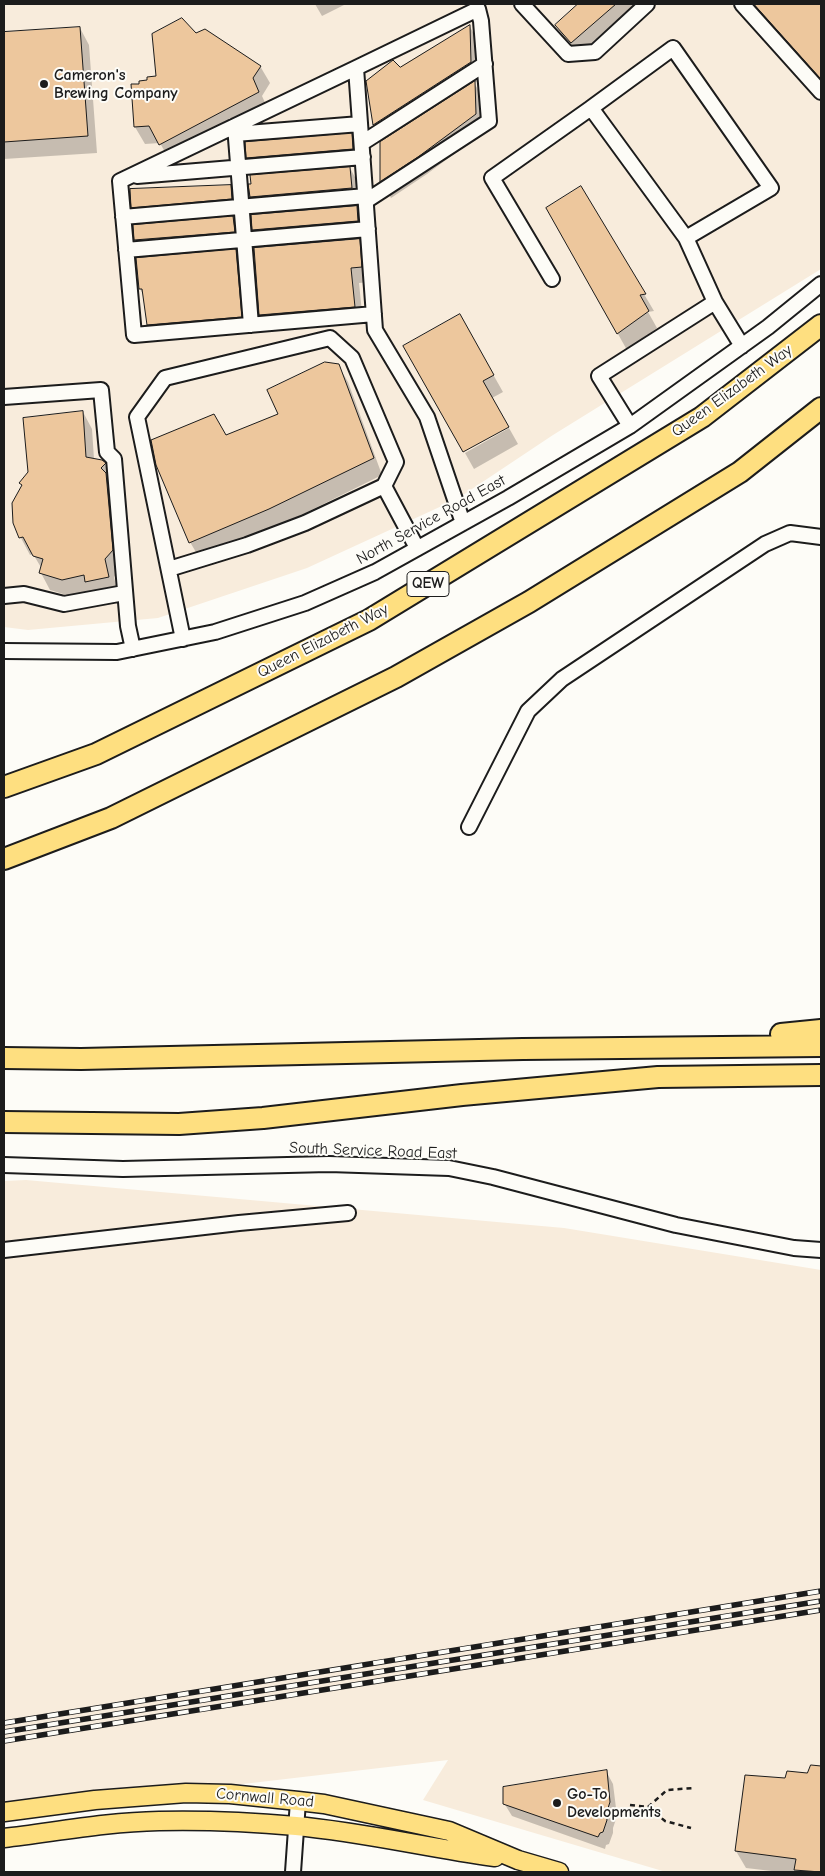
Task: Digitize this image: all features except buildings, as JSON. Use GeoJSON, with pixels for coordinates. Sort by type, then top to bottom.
{"type":"FeatureCollection","features":[{"type":"Feature","properties":{"kind":"highway","name":"Queen Elizabeth Way"},"geometry":{"type":"LineString","coordinates":[[4,787],[96,754],[369,620],[702,417],[821,324]]}},
{"type":"Feature","properties":{"kind":"highway"},"geometry":{"type":"LineString","coordinates":[[4,859],[112,818],[396,676],[530,602],[740,472],[821,408]]}},
{"type":"Feature","properties":{"kind":"highway"},"geometry":{"type":"LineString","coordinates":[[728,1045],[762,1036],[821,1030]]}},
{"type":"Feature","properties":{"kind":"highway"},"geometry":{"type":"LineString","coordinates":[[4,1058],[80,1059],[728,1045],[821,1046]]}},
{"type":"Feature","properties":{"kind":"highway"},"geometry":{"type":"LineString","coordinates":[[4,1122],[179,1124],[263,1118],[462,1095],[658,1077],[821,1076]]}},
{"type":"Feature","properties":{"kind":"main road","name":"Cornwall Road"},"geometry":{"type":"LineString","coordinates":[[4,1812],[95,1800],[186,1793],[230,1794],[298,1801],[324,1804],[449,1831],[518,1860],[560,1872]]}},
{"type":"Feature","properties":{"kind":"main road","name":"Cornwall Road"},"geometry":{"type":"LineString","coordinates":[[4,1838],[158,1821],[263,1823],[357,1832],[452,1851],[518,1860]]}},
{"type":"Feature","properties":{"kind":"street"},"geometry":{"type":"LineString","coordinates":[[522,4],[568,54],[595,52],[647,4]]}},
{"type":"Feature","properties":{"kind":"street"},"geometry":{"type":"LineString","coordinates":[[742,4],[821,92]]}},
{"type":"Feature","properties":{"kind":"street"},"geometry":{"type":"LineString","coordinates":[[124,217],[366,198],[490,121],[481,21],[478,9],[356,68],[235,130],[120,181],[134,335],[374,314]]}},
{"type":"Feature","properties":{"kind":"street"},"geometry":{"type":"LineString","coordinates":[[552,279],[492,178],[673,48],[771,188],[686,238]]}},
{"type":"Feature","properties":{"kind":"street"},"geometry":{"type":"LineString","coordinates":[[362,143],[484,64]]}},
{"type":"Feature","properties":{"kind":"street"},"geometry":{"type":"LineString","coordinates":[[356,68],[375,330],[427,417],[463,523]]}},
{"type":"Feature","properties":{"kind":"street"},"geometry":{"type":"LineString","coordinates":[[591,108],[686,238],[715,302],[742,346]]}},
{"type":"Feature","properties":{"kind":"street"},"geometry":{"type":"LineString","coordinates":[[235,130],[360,124]]}},
{"type":"Feature","properties":{"kind":"street"},"geometry":{"type":"LineString","coordinates":[[235,130],[251,325]]}},
{"type":"Feature","properties":{"kind":"street"},"geometry":{"type":"LineString","coordinates":[[129,177],[363,158]]}},
{"type":"Feature","properties":{"kind":"street"},"geometry":{"type":"LineString","coordinates":[[126,250],[368,229]]}},
{"type":"Feature","properties":{"kind":"street","name":"North Service Road East"},"geometry":{"type":"LineString","coordinates":[[4,651],[117,652],[215,632],[305,603],[375,572],[630,426],[768,327],[821,284]]}},
{"type":"Feature","properties":{"kind":"street"},"geometry":{"type":"LineString","coordinates":[[630,426],[599,376],[715,302]]}},
{"type":"Feature","properties":{"kind":"street"},"geometry":{"type":"LineString","coordinates":[[169,569],[247,545],[297,526],[384,486],[396,462],[352,358],[330,338],[165,378],[137,417],[183,638]]}},
{"type":"Feature","properties":{"kind":"street"},"geometry":{"type":"LineString","coordinates":[[4,397],[101,390],[107,452],[114,459],[124,593],[133,649]]}},
{"type":"Feature","properties":{"kind":"street"},"geometry":{"type":"LineString","coordinates":[[384,486],[417,548]]}},
{"type":"Feature","properties":{"kind":"street"},"geometry":{"type":"LineString","coordinates":[[470,827],[528,711],[562,679],[765,544],[790,533],[821,537]]}},
{"type":"Feature","properties":{"kind":"street"},"geometry":{"type":"LineString","coordinates":[[4,596],[24,594],[64,604],[124,593]]}},
{"type":"Feature","properties":{"kind":"street","name":"South Service Road East"},"geometry":{"type":"LineString","coordinates":[[4,1165],[123,1169],[329,1164],[449,1168],[493,1177],[676,1225],[794,1248],[821,1250]]}},
{"type":"Feature","properties":{"kind":"street"},"geometry":{"type":"LineString","coordinates":[[4,1250],[230,1224],[348,1213]]}},
{"type":"Feature","properties":{"kind":"street"},"geometry":{"type":"LineString","coordinates":[[293,1872],[298,1801]]}},
{"type":"Feature","properties":{"kind":"path"},"geometry":{"type":"LineString","coordinates":[[648,1807],[667,1790],[694,1788]]}},
{"type":"Feature","properties":{"kind":"path"},"geometry":{"type":"LineString","coordinates":[[630,1805],[648,1807],[665,1821],[691,1828]]}},
{"type":"Feature","properties":{"kind":"shaded area"},"geometry":{"type":"Polygon","coordinates":[[[4,4],[821,4],[821,269],[553,435],[457,499],[307,568],[158,618],[28,630],[4,627],[4,4]]]}},
{"type":"Feature","properties":{"kind":"shaded area"},"geometry":{"type":"Polygon","coordinates":[[[26,1180],[564,1228],[821,1270],[821,1872],[666,1872],[423,1800],[448,1760],[4,1812],[4,1181],[26,1180]]]}},
{"type":"Feature","properties":{"kind":"railway"},"geometry":{"type":"LineString","coordinates":[[4,1723],[821,1591]]}},
{"type":"Feature","properties":{"kind":"railway"},"geometry":{"type":"LineString","coordinates":[[4,1732],[821,1601]]}},
{"type":"Feature","properties":{"kind":"railway"},"geometry":{"type":"LineString","coordinates":[[4,1741],[821,1610]]}},
{"type":"Feature","properties":{"kind":"place","name":"Cameron's Brewing Company"},"geometry":{"type":"Point","coordinates":[44,84]}},
{"type":"Feature","properties":{"kind":"place","name":"Go-To Developments"},"geometry":{"type":"Point","coordinates":[557,1803]}}]}
